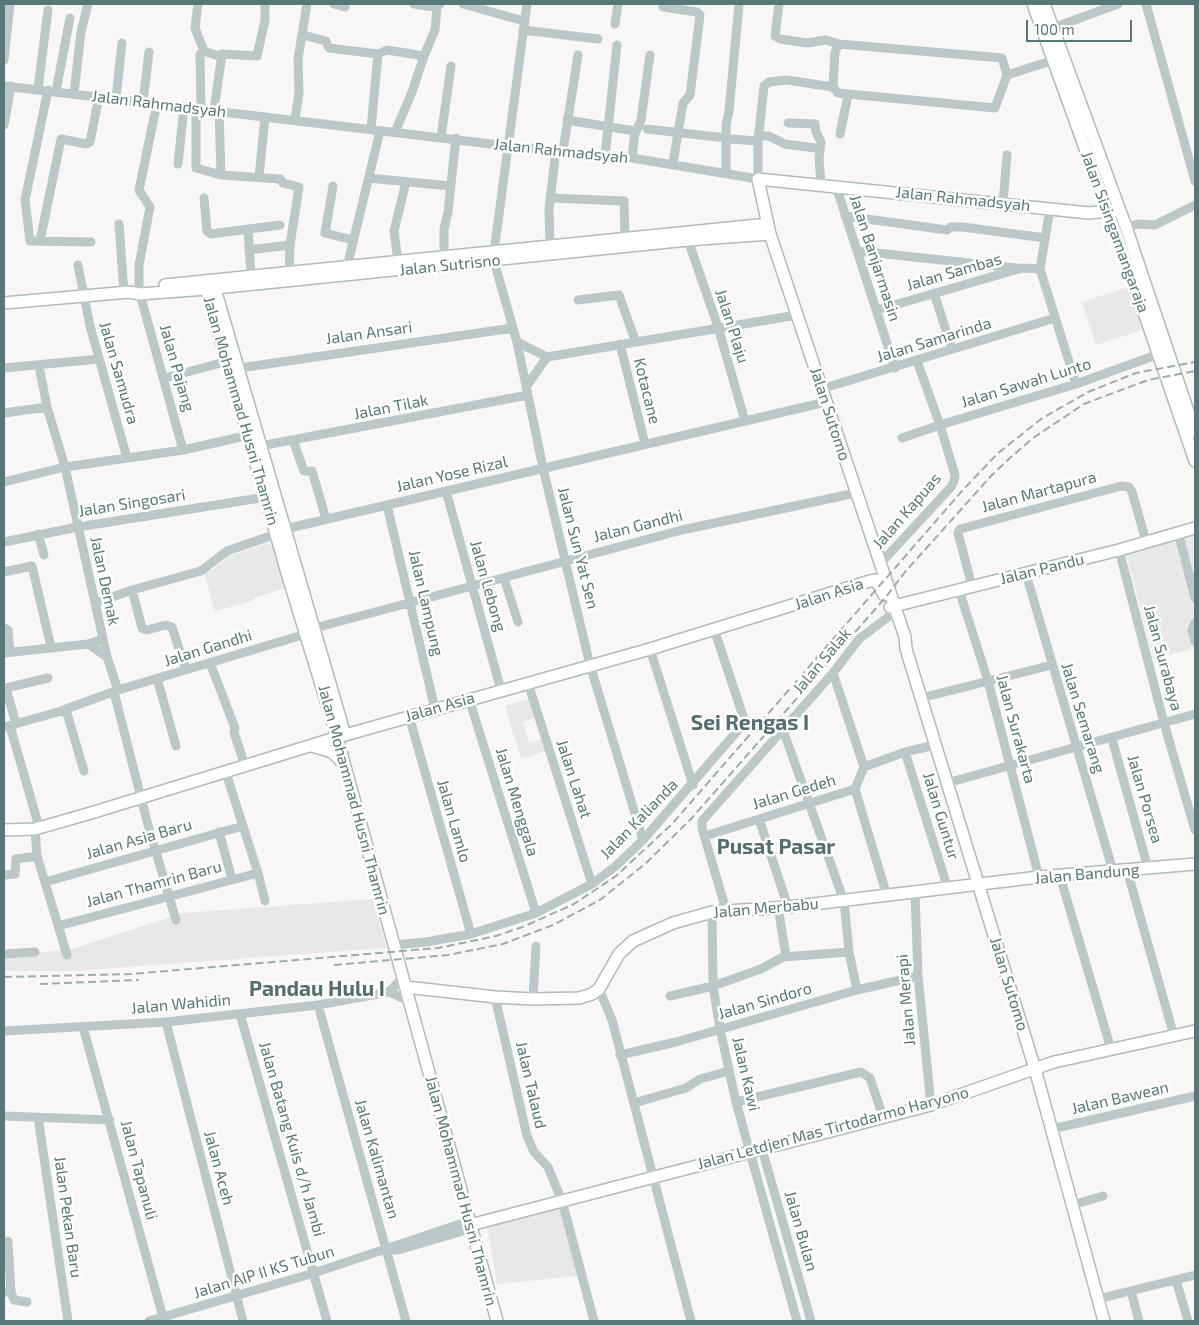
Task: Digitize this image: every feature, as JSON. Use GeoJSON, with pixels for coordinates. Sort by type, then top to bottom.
{"type":"FeatureCollection","features":[{"type":"Feature","properties":{"kind":"main road","name":"Jalan Sisingamangaraja"},"geometry":{"type":"LineString","coordinates":[[1033,4],[1114,211],[1126,227],[1134,269],[1158,354],[1195,462]]}},
{"type":"Feature","properties":{"kind":"main road","name":"Jalan Sisingamangaraja"},"geometry":{"type":"LineString","coordinates":[[1044,4],[1074,80],[1114,211],[1116,234],[1134,269],[1195,432]]}},
{"type":"Feature","properties":{"kind":"main road","name":"Jalan Rahmadsyah"},"geometry":{"type":"LineString","coordinates":[[758,179],[1089,213],[1114,211]]}},
{"type":"Feature","properties":{"kind":"main road","name":"Jalan Sutomo"},"geometry":{"type":"LineString","coordinates":[[758,179],[769,229],[879,565],[898,638],[906,649],[1035,1069],[1104,1321]]}},
{"type":"Feature","properties":{"kind":"main road"},"geometry":{"type":"LineString","coordinates":[[1089,213],[1116,234]]}},
{"type":"Feature","properties":{"kind":"main road","name":"Jalan Sutrisno"},"geometry":{"type":"LineString","coordinates":[[209,285],[252,276],[444,257],[494,256],[550,246],[625,238],[769,229]]}},
{"type":"Feature","properties":{"kind":"main road","name":"Jalan Sutrisno"},"geometry":{"type":"LineString","coordinates":[[4,303],[209,285],[494,256],[688,240],[769,229]]}},
{"type":"Feature","properties":{"kind":"main road","name":"Jalan Mohammad Husni Thamrin"},"geometry":{"type":"LineString","coordinates":[[209,285],[230,367],[252,434],[266,497],[281,531]]}},
{"type":"Feature","properties":{"kind":"main road","name":"Jalan Mohammad Husni Thamrin"},"geometry":{"type":"LineString","coordinates":[[255,447],[341,736],[345,764],[497,1321]]}},
{"type":"Feature","properties":{"kind":"main road","name":"Jalan Pandu"},"geometry":{"type":"LineString","coordinates":[[892,609],[972,586],[1120,550],[1195,528]]}},
{"type":"Feature","properties":{"kind":"main road","name":"Jalan Sutomo"},"geometry":{"type":"LineString","coordinates":[[876,580],[892,609]]}},
{"type":"Feature","properties":{"kind":"main road","name":"Jalan Asia"},"geometry":{"type":"LineString","coordinates":[[4,830],[37,828],[341,736],[650,648],[876,580]]}},
{"type":"Feature","properties":{"kind":"main road"},"geometry":{"type":"LineString","coordinates":[[311,745],[332,752],[345,764]]}},
{"type":"Feature","properties":{"kind":"main road","name":"Jalan Bandung"},"geometry":{"type":"LineString","coordinates":[[979,886],[1039,877],[1195,864]]}},
{"type":"Feature","properties":{"kind":"main road"},"geometry":{"type":"LineString","coordinates":[[974,869],[994,883]]}},
{"type":"Feature","properties":{"kind":"main road","name":"Jalan Merbabu"},"geometry":{"type":"LineString","coordinates":[[599,989],[619,954],[633,942],[673,923],[712,912],[783,907],[979,886]]}},
{"type":"Feature","properties":{"kind":"main road"},"geometry":{"type":"LineString","coordinates":[[404,982],[495,997],[533,1000],[579,998],[592,994],[599,989]]}},
{"type":"Feature","properties":{"kind":"main road","name":"Jalan Letdjen Mas Tirtodarmo Haryono"},"geometry":{"type":"LineString","coordinates":[[470,1225],[930,1105],[1035,1069],[1111,1049],[1195,1031]]}},
{"type":"Feature","properties":{"kind":"street"},"geometry":{"type":"LineString","coordinates":[[4,60],[10,4]]}},
{"type":"Feature","properties":{"kind":"street"},"geometry":{"type":"LineString","coordinates":[[74,93],[81,32],[88,4]]}},
{"type":"Feature","properties":{"kind":"street"},"geometry":{"type":"LineString","coordinates":[[198,4],[195,28],[204,51],[221,57]]}},
{"type":"Feature","properties":{"kind":"street"},"geometry":{"type":"LineString","coordinates":[[221,175],[216,111],[221,57],[223,53],[257,56],[265,20],[265,4]]}},
{"type":"Feature","properties":{"kind":"street"},"geometry":{"type":"LineString","coordinates":[[294,120],[300,85],[298,59],[308,4]]}},
{"type":"Feature","properties":{"kind":"street"},"geometry":{"type":"LineString","coordinates":[[334,4],[345,6]]}},
{"type":"Feature","properties":{"kind":"street"},"geometry":{"type":"LineString","coordinates":[[395,132],[437,24],[438,5],[414,4]]}},
{"type":"Feature","properties":{"kind":"street"},"geometry":{"type":"LineString","coordinates":[[463,4],[523,25],[598,39]]}},
{"type":"Feature","properties":{"kind":"street"},"geometry":{"type":"LineString","coordinates":[[494,256],[527,4]]}},
{"type":"Feature","properties":{"kind":"street"},"geometry":{"type":"LineString","coordinates":[[615,24],[618,4]]}},
{"type":"Feature","properties":{"kind":"street"},"geometry":{"type":"LineString","coordinates":[[726,173],[739,4]]}},
{"type":"Feature","properties":{"kind":"street"},"geometry":{"type":"LineString","coordinates":[[779,4],[775,36],[777,38],[806,43],[833,41],[839,44],[1002,58],[1007,75],[995,108],[848,95],[835,92],[832,87],[835,52],[839,44]]}},
{"type":"Feature","properties":{"kind":"street"},"geometry":{"type":"LineString","coordinates":[[1053,28],[1118,4]]}},
{"type":"Feature","properties":{"kind":"street"},"geometry":{"type":"LineString","coordinates":[[1146,4],[1195,181]]}},
{"type":"Feature","properties":{"kind":"street"},"geometry":{"type":"LineString","coordinates":[[663,7],[697,12],[700,15],[690,95],[682,103],[673,164]]}},
{"type":"Feature","properties":{"kind":"street"},"geometry":{"type":"LineString","coordinates":[[38,89],[48,10]]}},
{"type":"Feature","properties":{"kind":"street"},"geometry":{"type":"LineString","coordinates":[[70,18],[25,200],[30,241],[91,242]]}},
{"type":"Feature","properties":{"kind":"street"},"geometry":{"type":"LineString","coordinates":[[303,35],[326,41],[329,48],[378,54],[387,50],[424,56]]}},
{"type":"Feature","properties":{"kind":"street"},"geometry":{"type":"LineString","coordinates":[[116,98],[122,43]]}},
{"type":"Feature","properties":{"kind":"street"},"geometry":{"type":"LineString","coordinates":[[605,156],[617,45]]}},
{"type":"Feature","properties":{"kind":"street"},"geometry":{"type":"LineString","coordinates":[[143,102],[149,52]]}},
{"type":"Feature","properties":{"kind":"street"},"geometry":{"type":"LineString","coordinates":[[200,54],[196,168],[221,175],[280,179],[283,183],[299,187],[288,272]]}},
{"type":"Feature","properties":{"kind":"street"},"geometry":{"type":"LineString","coordinates":[[348,268],[369,178],[375,130],[378,54]]}},
{"type":"Feature","properties":{"kind":"street"},"geometry":{"type":"LineString","coordinates":[[550,246],[551,198],[578,55]]}},
{"type":"Feature","properties":{"kind":"street"},"geometry":{"type":"LineString","coordinates":[[632,158],[636,132],[641,120],[650,55]]}},
{"type":"Feature","properties":{"kind":"street"},"geometry":{"type":"LineString","coordinates":[[1007,75],[1054,60]]}},
{"type":"Feature","properties":{"kind":"street"},"geometry":{"type":"LineString","coordinates":[[441,137],[451,66]]}},
{"type":"Feature","properties":{"kind":"street"},"geometry":{"type":"LineString","coordinates":[[758,179],[758,139],[764,86],[769,82],[795,80],[832,87]]}},
{"type":"Feature","properties":{"kind":"street"},"geometry":{"type":"LineString","coordinates":[[4,125],[8,86]]}},
{"type":"Feature","properties":{"kind":"street","name":"Jalan Rahmadsyah"},"geometry":{"type":"LineString","coordinates":[[8,86],[456,138],[508,146],[632,158],[758,179]]}},
{"type":"Feature","properties":{"kind":"street"},"geometry":{"type":"LineString","coordinates":[[840,134],[848,95]]}},
{"type":"Feature","properties":{"kind":"street"},"geometry":{"type":"LineString","coordinates":[[40,241],[61,139],[86,144],[90,142],[99,96]]}},
{"type":"Feature","properties":{"kind":"street"},"geometry":{"type":"LineString","coordinates":[[133,292],[150,207],[146,199],[140,196],[139,190],[157,103]]}},
{"type":"Feature","properties":{"kind":"street"},"geometry":{"type":"LineString","coordinates":[[178,164],[184,107]]}},
{"type":"Feature","properties":{"kind":"street"},"geometry":{"type":"LineString","coordinates":[[258,177],[265,117]]}},
{"type":"Feature","properties":{"kind":"street"},"geometry":{"type":"LineString","coordinates":[[567,120],[636,132]]}},
{"type":"Feature","properties":{"kind":"street"},"geometry":{"type":"LineString","coordinates":[[788,123],[815,124],[816,132],[821,142],[819,159],[821,184]]}},
{"type":"Feature","properties":{"kind":"street"},"geometry":{"type":"LineString","coordinates":[[647,129],[728,138],[758,139],[769,136],[784,144],[815,148]]}},
{"type":"Feature","properties":{"kind":"street"},"geometry":{"type":"LineString","coordinates":[[444,257],[444,228],[456,138]]}},
{"type":"Feature","properties":{"kind":"street"},"geometry":{"type":"LineString","coordinates":[[1002,203],[1007,155]]}},
{"type":"Feature","properties":{"kind":"street"},"geometry":{"type":"LineString","coordinates":[[369,178],[450,186]]}},
{"type":"Feature","properties":{"kind":"street"},"geometry":{"type":"LineString","coordinates":[[398,261],[394,232],[406,182]]}},
{"type":"Feature","properties":{"kind":"street"},"geometry":{"type":"LineString","coordinates":[[333,186],[325,233],[353,240]]}},
{"type":"Feature","properties":{"kind":"street","name":"Jalan Banjarmasin"},"geometry":{"type":"LineString","coordinates":[[836,186],[894,368]]}},
{"type":"Feature","properties":{"kind":"street"},"geometry":{"type":"LineString","coordinates":[[204,198],[208,232],[215,234],[280,225]]}},
{"type":"Feature","properties":{"kind":"street"},"geometry":{"type":"LineString","coordinates":[[551,198],[624,201],[625,238]]}},
{"type":"Feature","properties":{"kind":"street"},"geometry":{"type":"LineString","coordinates":[[1126,227],[1139,224],[1155,225],[1195,205]]}},
{"type":"Feature","properties":{"kind":"street"},"geometry":{"type":"LineString","coordinates":[[1050,209],[1040,269],[1076,384]]}},
{"type":"Feature","properties":{"kind":"street"},"geometry":{"type":"LineString","coordinates":[[845,216],[947,230],[951,227],[963,227],[1045,238]]}},
{"type":"Feature","properties":{"kind":"street"},"geometry":{"type":"LineString","coordinates":[[119,224],[133,292]]}},
{"type":"Feature","properties":{"kind":"street"},"geometry":{"type":"LineString","coordinates":[[248,230],[252,276]]}},
{"type":"Feature","properties":{"kind":"street","name":"Jalan Plaju"},"geometry":{"type":"LineString","coordinates":[[688,240],[718,327],[745,421]]}},
{"type":"Feature","properties":{"kind":"street"},"geometry":{"type":"LineString","coordinates":[[249,250],[290,245]]}},
{"type":"Feature","properties":{"kind":"street"},"geometry":{"type":"LineString","coordinates":[[858,251],[1022,268]]}},
{"type":"Feature","properties":{"kind":"street","name":"Jalan Sun Yat Sen"},"geometry":{"type":"LineString","coordinates":[[494,256],[518,342],[543,468],[590,665],[643,840]]}},
{"type":"Feature","properties":{"kind":"street","name":"Jalan Samudra"},"geometry":{"type":"LineString","coordinates":[[78,265],[83,296],[99,359],[128,458]]}},
{"type":"Feature","properties":{"kind":"street","name":"Jalan Sambas"},"geometry":{"type":"LineString","coordinates":[[877,310],[1022,268],[1040,269]]}},
{"type":"Feature","properties":{"kind":"street","name":"Jalan Pajang"},"geometry":{"type":"LineString","coordinates":[[133,292],[165,378],[183,450]]}},
{"type":"Feature","properties":{"kind":"street"},"geometry":{"type":"LineString","coordinates":[[934,293],[952,349]]}},
{"type":"Feature","properties":{"kind":"street"},"geometry":{"type":"LineString","coordinates":[[578,300],[619,295],[635,340]]}},
{"type":"Feature","properties":{"kind":"street"},"geometry":{"type":"LineString","coordinates":[[518,342],[547,356],[635,340],[797,315]]}},
{"type":"Feature","properties":{"kind":"street","name":"Jalan Samarinda"},"geometry":{"type":"LineString","coordinates":[[821,389],[1055,318]]}},
{"type":"Feature","properties":{"kind":"street","name":"Jalan Ansari"},"geometry":{"type":"LineString","coordinates":[[165,378],[230,367],[513,328]]}},
{"type":"Feature","properties":{"kind":"street","name":"Kotacane"},"geometry":{"type":"LineString","coordinates":[[620,344],[645,444]]}},
{"type":"Feature","properties":{"kind":"street","name":"Jalan Sawah Lunto"},"geometry":{"type":"LineString","coordinates":[[902,438],[1076,384],[1158,354]]}},
{"type":"Feature","properties":{"kind":"street"},"geometry":{"type":"LineString","coordinates":[[527,391],[547,356]]}},
{"type":"Feature","properties":{"kind":"street"},"geometry":{"type":"LineString","coordinates":[[4,368],[99,359]]}},
{"type":"Feature","properties":{"kind":"street","name":"Jalan Kapuas"},"geometry":{"type":"LineString","coordinates":[[879,565],[951,487],[954,481],[955,475],[940,425],[917,361]]}},
{"type":"Feature","properties":{"kind":"street","name":"Jalan Demak"},"geometry":{"type":"LineString","coordinates":[[39,366],[47,406],[65,467],[107,657],[141,798],[176,920]]}},
{"type":"Feature","properties":{"kind":"street","name":"Jalan Tilak"},"geometry":{"type":"LineString","coordinates":[[255,447],[527,391]]}},
{"type":"Feature","properties":{"kind":"street","name":"Jalan Yose Rizal"},"geometry":{"type":"LineString","coordinates":[[95,604],[132,590],[201,571],[227,551],[281,531],[826,402]]}},
{"type":"Feature","properties":{"kind":"street"},"geometry":{"type":"LineString","coordinates":[[4,413],[47,406]]}},
{"type":"Feature","properties":{"kind":"street"},"geometry":{"type":"LineString","coordinates":[[4,482],[65,467],[183,450],[252,434]]}},
{"type":"Feature","properties":{"kind":"street"},"geometry":{"type":"LineString","coordinates":[[293,440],[304,471],[312,471],[326,519]]}},
{"type":"Feature","properties":{"kind":"street","name":"Jalan Martapura"},"geometry":{"type":"LineString","coordinates":[[972,586],[958,533],[960,529],[1121,486],[1129,487],[1132,492],[1146,541]]}},
{"type":"Feature","properties":{"kind":"street","name":"Jalan Lebong"},"geometry":{"type":"LineString","coordinates":[[446,491],[501,690]]}},
{"type":"Feature","properties":{"kind":"street","name":"Jalan Gandhi"},"geometry":{"type":"LineString","coordinates":[[10,726],[66,710],[116,691],[310,631],[566,560],[682,530],[856,493]]}},
{"type":"Feature","properties":{"kind":"street","name":"Jalan Singosari"},"geometry":{"type":"LineString","coordinates":[[4,542],[78,527],[266,497]]}},
{"type":"Feature","properties":{"kind":"street","name":"Jalan Lampung"},"geometry":{"type":"LineString","coordinates":[[387,505],[435,709]]}},
{"type":"Feature","properties":{"kind":"street"},"geometry":{"type":"LineString","coordinates":[[1178,532],[1195,598]]}},
{"type":"Feature","properties":{"kind":"street"},"geometry":{"type":"LineString","coordinates":[[38,534],[44,554]]}},
{"type":"Feature","properties":{"kind":"street","name":"Jalan Surabaya"},"geometry":{"type":"LineString","coordinates":[[1120,550],[1164,723],[1195,830]]}},
{"type":"Feature","properties":{"kind":"street"},"geometry":{"type":"LineString","coordinates":[[4,572],[32,566],[50,647]]}},
{"type":"Feature","properties":{"kind":"street","name":"Jalan Semarang"},"geometry":{"type":"LineString","coordinates":[[1026,574],[1113,871]]}},
{"type":"Feature","properties":{"kind":"street"},"geometry":{"type":"LineString","coordinates":[[504,578],[518,622]]}},
{"type":"Feature","properties":{"kind":"street"},"geometry":{"type":"LineString","coordinates":[[132,590],[142,628],[147,630],[166,624],[172,627],[186,670]]}},
{"type":"Feature","properties":{"kind":"street","name":"Jalan Surakarta"},"geometry":{"type":"LineString","coordinates":[[959,590],[988,681],[1039,877]]}},
{"type":"Feature","properties":{"kind":"street","name":"Jalan Salak"},"geometry":{"type":"LineString","coordinates":[[726,910],[702,821],[833,673],[859,639],[892,609]]}},
{"type":"Feature","properties":{"kind":"street"},"geometry":{"type":"LineString","coordinates":[[1195,623],[1192,630],[1195,641]]}},
{"type":"Feature","properties":{"kind":"street"},"geometry":{"type":"LineString","coordinates":[[4,628],[8,630],[7,653],[88,644],[103,639]]}},
{"type":"Feature","properties":{"kind":"street","name":"Jalan Kalianda"},"geometry":{"type":"LineString","coordinates":[[394,945],[426,942],[471,934],[536,913],[592,884],[643,840],[743,726],[744,718],[714,629]]}},
{"type":"Feature","properties":{"kind":"street"},"geometry":{"type":"LineString","coordinates":[[88,644],[107,657]]}},
{"type":"Feature","properties":{"kind":"street"},"geometry":{"type":"LineString","coordinates":[[650,648],[693,784]]}},
{"type":"Feature","properties":{"kind":"street"},"geometry":{"type":"LineString","coordinates":[[210,662],[235,728],[234,732],[246,766]]}},
{"type":"Feature","properties":{"kind":"street"},"geometry":{"type":"LineString","coordinates":[[921,698],[1052,666]]}},
{"type":"Feature","properties":{"kind":"street"},"geometry":{"type":"LineString","coordinates":[[833,673],[864,767],[905,752],[935,745]]}},
{"type":"Feature","properties":{"kind":"street"},"geometry":{"type":"LineString","coordinates":[[48,678],[6,688],[10,726],[37,828],[37,856],[67,955]]}},
{"type":"Feature","properties":{"kind":"street"},"geometry":{"type":"LineString","coordinates":[[157,678],[176,746]]}},
{"type":"Feature","properties":{"kind":"street","name":"Jalan Lahat"},"geometry":{"type":"LineString","coordinates":[[528,683],[592,884]]}},
{"type":"Feature","properties":{"kind":"street","name":"Jalan Menggala"},"geometry":{"type":"LineString","coordinates":[[469,699],[536,913]]}},
{"type":"Feature","properties":{"kind":"street"},"geometry":{"type":"LineString","coordinates":[[66,710],[84,771]]}},
{"type":"Feature","properties":{"kind":"street"},"geometry":{"type":"LineString","coordinates":[[947,783],[1112,739],[1195,714]]}},
{"type":"Feature","properties":{"kind":"street","name":"Jalan Lamlo"},"geometry":{"type":"LineString","coordinates":[[409,716],[471,934]]}},
{"type":"Feature","properties":{"kind":"street"},"geometry":{"type":"LineString","coordinates":[[783,730],[844,901],[857,990]]}},
{"type":"Feature","properties":{"kind":"street","name":"Jalan Porsea"},"geometry":{"type":"LineString","coordinates":[[1112,739],[1148,868]]}},
{"type":"Feature","properties":{"kind":"street","name":"Jalan Guntur"},"geometry":{"type":"LineString","coordinates":[[905,752],[948,889]]}},
{"type":"Feature","properties":{"kind":"street","name":"Jalan Gedeh"},"geometry":{"type":"LineString","coordinates":[[705,836],[855,790],[864,767]]}},
{"type":"Feature","properties":{"kind":"street"},"geometry":{"type":"LineString","coordinates":[[226,772],[265,901]]}},
{"type":"Feature","properties":{"kind":"street"},"geometry":{"type":"LineString","coordinates":[[855,790],[887,896]]}},
{"type":"Feature","properties":{"kind":"street"},"geometry":{"type":"LineString","coordinates":[[1186,795],[1195,792]]}},
{"type":"Feature","properties":{"kind":"street"},"geometry":{"type":"LineString","coordinates":[[759,819],[783,907],[786,956]]}},
{"type":"Feature","properties":{"kind":"street","name":"Jalan Asia Baru"},"geometry":{"type":"LineString","coordinates":[[44,882],[242,826]]}},
{"type":"Feature","properties":{"kind":"street"},"geometry":{"type":"LineString","coordinates":[[219,832],[232,879]]}},
{"type":"Feature","properties":{"kind":"street"},"geometry":{"type":"LineString","coordinates":[[4,875],[15,874],[16,859],[37,856]]}},
{"type":"Feature","properties":{"kind":"street"},"geometry":{"type":"LineString","coordinates":[[1127,870],[1174,1036]]}},
{"type":"Feature","properties":{"kind":"street","name":"Jalan Thamrin Baru"},"geometry":{"type":"LineString","coordinates":[[58,926],[169,895],[258,873]]}},
{"type":"Feature","properties":{"kind":"street"},"geometry":{"type":"LineString","coordinates":[[1060,876],[1111,1049]]}},
{"type":"Feature","properties":{"kind":"street","name":"Jalan Merapi"},"geometry":{"type":"LineString","coordinates":[[915,893],[918,976],[930,1105]]}},
{"type":"Feature","properties":{"kind":"street","name":"Jalan Kawi"},"geometry":{"type":"LineString","coordinates":[[712,912],[713,986],[720,1030],[728,1071],[751,1152]]}},
{"type":"Feature","properties":{"kind":"street"},"geometry":{"type":"LineString","coordinates":[[533,1000],[536,946]]}},
{"type":"Feature","properties":{"kind":"street"},"geometry":{"type":"LineString","coordinates":[[4,954],[35,952]]}},
{"type":"Feature","properties":{"kind":"street"},"geometry":{"type":"LineString","coordinates":[[670,996],[713,986],[786,956],[850,952]]}},
{"type":"Feature","properties":{"kind":"street","name":"Jalan Sindoro"},"geometry":{"type":"LineString","coordinates":[[620,1055],[720,1030],[857,990],[918,976]]}},
{"type":"Feature","properties":{"kind":"street"},"geometry":{"type":"LineString","coordinates":[[389,992],[404,982]]}},
{"type":"Feature","properties":{"kind":"street"},"geometry":{"type":"LineString","coordinates":[[599,989],[612,1020],[691,1321]]}},
{"type":"Feature","properties":{"kind":"street"},"geometry":{"type":"LineString","coordinates":[[389,992],[409,1001]]}},
{"type":"Feature","properties":{"kind":"street","name":"Jalan Wahidin"},"geometry":{"type":"LineString","coordinates":[[4,1031],[166,1022],[318,1005],[389,992]]}},
{"type":"Feature","properties":{"kind":"street","name":"Jalan Talaud"},"geometry":{"type":"LineString","coordinates":[[495,997],[527,1136],[534,1152],[550,1171],[562,1201],[594,1321]]}},
{"type":"Feature","properties":{"kind":"street","name":"Jalan Kalimantan"},"geometry":{"type":"LineString","coordinates":[[318,1005],[406,1321]]}},
{"type":"Feature","properties":{"kind":"street","name":"Jalan Batang Kuis d/h Jambi"},"geometry":{"type":"LineString","coordinates":[[240,1014],[327,1321]]}},
{"type":"Feature","properties":{"kind":"street","name":"Jalan Aceh"},"geometry":{"type":"LineString","coordinates":[[166,1022],[243,1321]]}},
{"type":"Feature","properties":{"kind":"street","name":"Jalan Tapanuli"},"geometry":{"type":"LineString","coordinates":[[83,1027],[163,1319]]}},
{"type":"Feature","properties":{"kind":"street"},"geometry":{"type":"LineString","coordinates":[[634,1103],[686,1088],[700,1079],[728,1071]]}},
{"type":"Feature","properties":{"kind":"street"},"geometry":{"type":"LineString","coordinates":[[736,1102],[861,1072],[870,1078],[883,1117]]}},
{"type":"Feature","properties":{"kind":"street","name":"Jalan Bawean"},"geometry":{"type":"LineString","coordinates":[[1052,1129],[1195,1096]]}},
{"type":"Feature","properties":{"kind":"street"},"geometry":{"type":"LineString","coordinates":[[4,1116],[110,1120]]}},
{"type":"Feature","properties":{"kind":"street","name":"Jalan Pekan Baru"},"geometry":{"type":"LineString","coordinates":[[38,1117],[68,1321]]}},
{"type":"Feature","properties":{"kind":"street","name":"Jalan Bulan"},"geometry":{"type":"LineString","coordinates":[[762,1149],[811,1321]]}},
{"type":"Feature","properties":{"kind":"street","name":"Jalan Bulan"},"geometry":{"type":"LineString","coordinates":[[751,1152],[797,1321]]}},
{"type":"Feature","properties":{"kind":"street"},"geometry":{"type":"LineString","coordinates":[[1072,1205],[1103,1196]]}},
{"type":"Feature","properties":{"kind":"street","name":"Jalan AIP II KS Tubun"},"geometry":{"type":"LineString","coordinates":[[149,1321],[163,1319],[314,1273],[460,1224],[470,1225]]}},
{"type":"Feature","properties":{"kind":"street"},"geometry":{"type":"LineString","coordinates":[[8,1241],[8,1292],[14,1300],[27,1302]]}},
{"type":"Feature","properties":{"kind":"street"},"geometry":{"type":"LineString","coordinates":[[1098,1300],[1195,1276]]}},
{"type":"Feature","properties":{"kind":"street"},"geometry":{"type":"LineString","coordinates":[[1176,1280],[1188,1321]]}},
{"type":"Feature","properties":{"kind":"street"},"geometry":{"type":"LineString","coordinates":[[1130,1291],[1139,1321]]}},
{"type":"Feature","properties":{"kind":"shaded area"},"geometry":{"type":"Polygon","coordinates":[[[1128,287],[1142,330],[1096,345],[1082,302],[1128,287]]]}},
{"type":"Feature","properties":{"kind":"shaded area"},"geometry":{"type":"Polygon","coordinates":[[[1195,536],[1195,648],[1154,659],[1126,554],[1195,536]]]}},
{"type":"Feature","properties":{"kind":"shaded area"},"geometry":{"type":"Polygon","coordinates":[[[267,543],[276,546],[288,587],[254,598],[253,601],[215,611],[204,573],[214,569],[229,556],[267,543]]]}},
{"type":"Feature","properties":{"kind":"shaded area"},"geometry":{"type":"Polygon","coordinates":[[[529,699],[535,718],[523,722],[529,743],[542,739],[546,751],[521,759],[505,706],[529,699]]]}},
{"type":"Feature","properties":{"kind":"shaded area"},"geometry":{"type":"Polygon","coordinates":[[[374,899],[386,948],[73,971],[4,971],[4,956],[72,949],[183,913],[374,899]]]}},
{"type":"Feature","properties":{"kind":"shaded area"},"geometry":{"type":"Polygon","coordinates":[[[559,1202],[578,1276],[497,1284],[486,1221],[559,1202]]]}},
{"type":"Feature","properties":{"kind":"railway"},"geometry":{"type":"LineString","coordinates":[[4,977],[131,974],[438,948],[496,936],[525,926],[574,904],[616,876],[672,824],[962,491],[997,454],[1041,419],[1088,392],[1136,373],[1195,362]]}},
{"type":"Feature","properties":{"kind":"railway"},"geometry":{"type":"LineString","coordinates":[[334,965],[448,955],[503,944],[553,925],[600,900],[645,864],[691,819],[885,598],[905,572],[991,476],[1010,458],[1033,438],[1084,404],[1148,380],[1195,371]]}},
{"type":"Feature","properties":{"kind":"railway"},"geometry":{"type":"LineString","coordinates":[[40,984],[139,980]]}},
{"type":"Feature","properties":{"kind":"district","name":"Sei Rengas I"},"geometry":{"type":"Point","coordinates":[750,723]}},
{"type":"Feature","properties":{"kind":"district","name":"Pusat Pasar"},"geometry":{"type":"Point","coordinates":[776,847]}},
{"type":"Feature","properties":{"kind":"district","name":"Pandau Hulu I"},"geometry":{"type":"Point","coordinates":[317,989]}}]}
